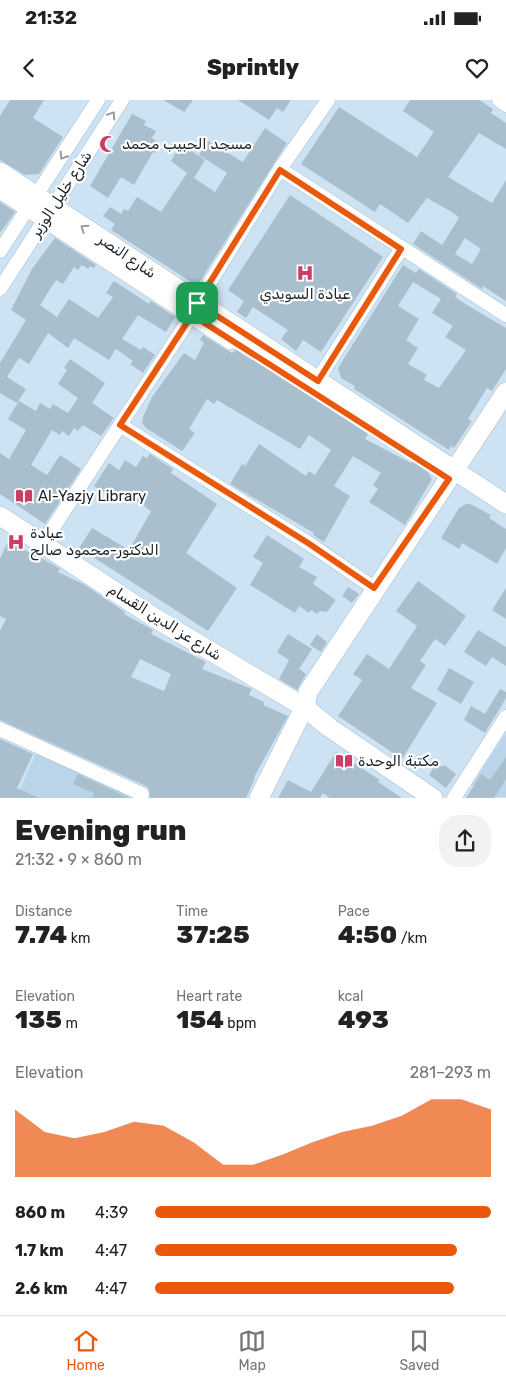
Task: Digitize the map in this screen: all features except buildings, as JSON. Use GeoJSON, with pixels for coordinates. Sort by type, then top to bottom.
{"type":"FeatureCollection","features":[{"type":"Feature","properties":{"kind":"main road","name":"شارع النصر"},"geometry":{"type":"LineString","coordinates":[[0,172],[32,201],[49,213],[195,309],[456,477],[506,504]]}},
{"type":"Feature","properties":{"kind":"main road","name":"شارع النصر"},"geometry":{"type":"LineString","coordinates":[[0,189],[32,201]]}},
{"type":"Feature","properties":{"kind":"main road","name":"شارع النصر"},"geometry":{"type":"LineString","coordinates":[[195,309],[318,381],[456,477],[506,517]]}},
{"type":"Feature","properties":{"kind":"main road"},"geometry":{"type":"LineString","coordinates":[[304,708],[317,698],[456,477],[506,392]]}},
{"type":"Feature","properties":{"kind":"main road"},"geometry":{"type":"LineString","coordinates":[[259,798],[304,708],[308,692],[374,588],[506,407]]}},
{"type":"Feature","properties":{"kind":"main road","name":"شارع عز الدين القسام"},"geometry":{"type":"LineString","coordinates":[[0,516],[155,618],[304,708],[330,728],[433,798]]}},
{"type":"Feature","properties":{"kind":"main road","name":"شارع عز الدين القسام"},"geometry":{"type":"LineString","coordinates":[[0,521],[198,652],[304,708]]}},
{"type":"Feature","properties":{"kind":"street","name":"شارع خليل الوزير"},"geometry":{"type":"LineString","coordinates":[[0,251],[98,100]]}},
{"type":"Feature","properties":{"kind":"street","name":"شارع خليل الوزير"},"geometry":{"type":"LineString","coordinates":[[0,289],[122,100]]}},
{"type":"Feature","properties":{"kind":"street"},"geometry":{"type":"LineString","coordinates":[[43,543],[195,309],[280,170],[328,100]]}},
{"type":"Feature","properties":{"kind":"street"},"geometry":{"type":"LineString","coordinates":[[499,100],[506,105]]}},
{"type":"Feature","properties":{"kind":"street"},"geometry":{"type":"LineString","coordinates":[[280,170],[506,315]]}},
{"type":"Feature","properties":{"kind":"street"},"geometry":{"type":"LineString","coordinates":[[318,381],[401,249]]}},
{"type":"Feature","properties":{"kind":"street"},"geometry":{"type":"LineString","coordinates":[[120,425],[308,543],[374,588]]}},
{"type":"Feature","properties":{"kind":"street"},"geometry":{"type":"LineString","coordinates":[[454,798],[506,716]]}},
{"type":"Feature","properties":{"kind":"street"},"geometry":{"type":"LineString","coordinates":[[0,729],[142,794],[140,798]]}},
{"type":"Feature","properties":{"kind":"shaded area"},"geometry":{"type":"Polygon","coordinates":[[[506,733],[506,797],[493,797],[472,785],[506,733]]]}},
{"type":"Feature","properties":{"kind":"shaded area"},"geometry":{"type":"Polygon","coordinates":[[[37,751],[136,798],[16,798],[37,751]]]}},
{"type":"Feature","properties":{"kind":"place","name":"مسجد الحبيب محمد"},"geometry":{"type":"Point","coordinates":[108,144]}},
{"type":"Feature","properties":{"kind":"place","name":"عيادة السويدي"},"geometry":{"type":"Point","coordinates":[305,273]}},
{"type":"Feature","properties":{"kind":"place","name":"Al-Yazjy Library"},"geometry":{"type":"Point","coordinates":[24,496]}},
{"type":"Feature","properties":{"kind":"place","name":"عيادة الدكتور-محمود صالح"},"geometry":{"type":"Point","coordinates":[16,542]}},
{"type":"Feature","properties":{"kind":"place","name":"مكتبة الوحدة"},"geometry":{"type":"Point","coordinates":[344,761]}},
{"type":"Feature","properties":{"kind":"route"},"geometry":{"type":"LineString","coordinates":[[197,303],[192,315],[120,425],[308,543],[374,588],[449,479],[192,315],[197,303],[318,381],[401,249],[280,170],[197,303]]}}]}
